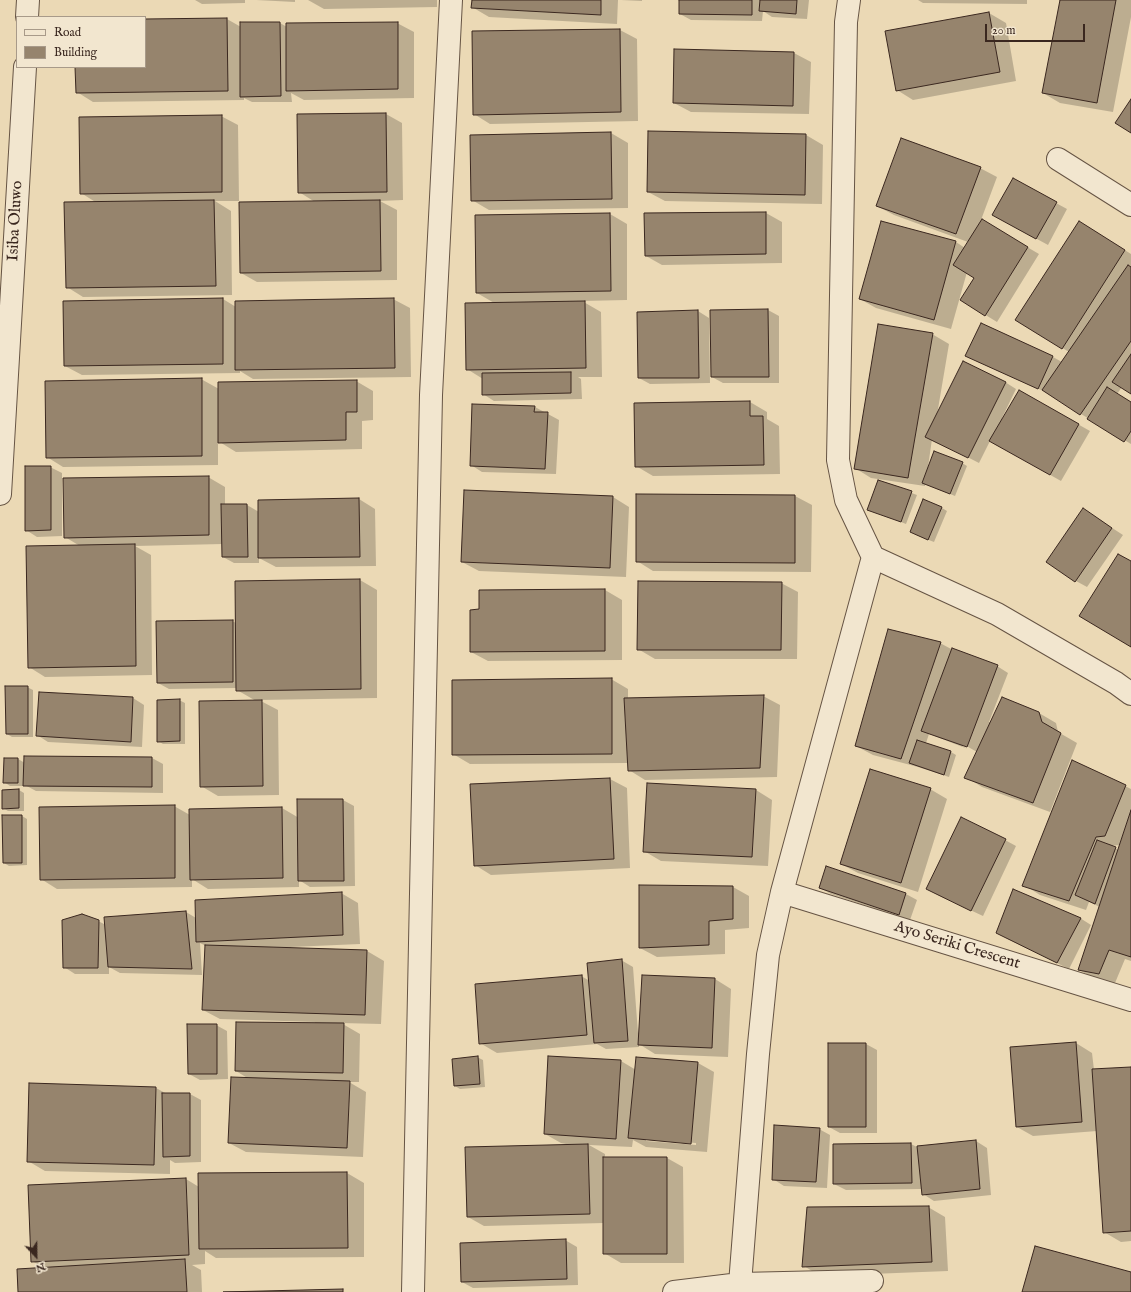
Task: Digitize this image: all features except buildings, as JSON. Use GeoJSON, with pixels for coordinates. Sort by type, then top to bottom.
{"type":"FeatureCollection","features":[{"type":"Feature","properties":{"kind":"street"},"geometry":{"type":"LineString","coordinates":[[27,16],[28,0]]}},
{"type":"Feature","properties":{"kind":"street"},"geometry":{"type":"LineString","coordinates":[[413,1292],[431,395],[451,0]]}},
{"type":"Feature","properties":{"kind":"street"},"geometry":{"type":"LineString","coordinates":[[849,0],[846,22],[838,460],[846,500],[873,557],[997,614],[1116,683],[1131,694]]}},
{"type":"Feature","properties":{"kind":"street","name":"Isiba Oluwo"},"geometry":{"type":"LineString","coordinates":[[0,494],[4,352],[25,68]]}},
{"type":"Feature","properties":{"kind":"street"},"geometry":{"type":"LineString","coordinates":[[1058,159],[1131,205]]}},
{"type":"Feature","properties":{"kind":"street"},"geometry":{"type":"LineString","coordinates":[[740,1284],[757,1062],[768,954],[782,892],[873,557]]}},
{"type":"Feature","properties":{"kind":"street","name":"Ayo Seriki Crescent"},"geometry":{"type":"LineString","coordinates":[[782,892],[1131,1000]]}},
{"type":"Feature","properties":{"kind":"street"},"geometry":{"type":"LineString","coordinates":[[674,1292],[740,1284],[872,1281]]}}]}
